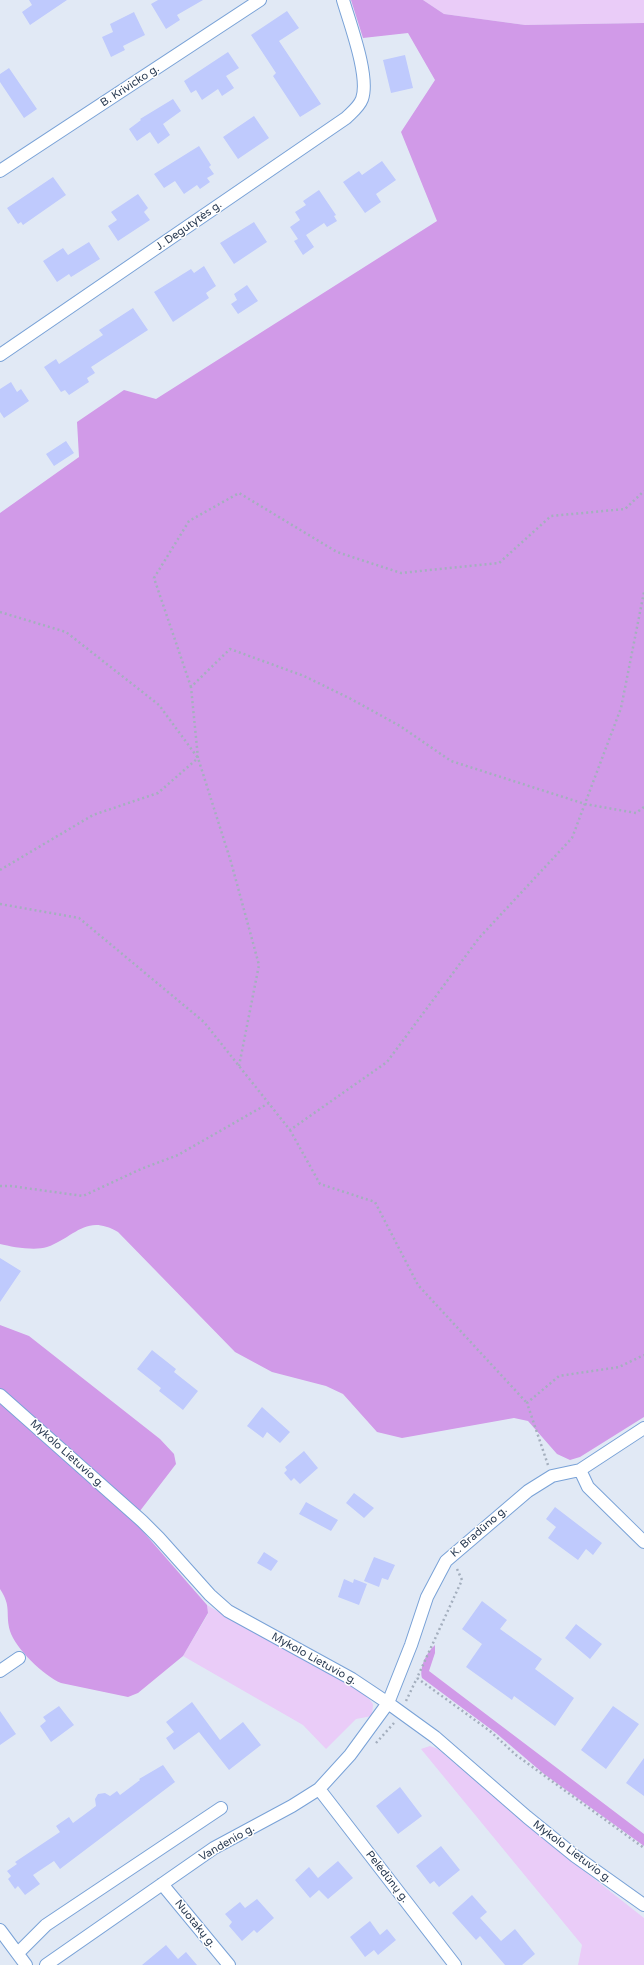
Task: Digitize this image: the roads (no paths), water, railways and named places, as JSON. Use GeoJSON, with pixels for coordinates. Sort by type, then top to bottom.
{"type":"FeatureCollection","features":[{"type":"Feature","properties":{"kind":"street","name":"B. Krivicko g."},"geometry":{"type":"LineString","coordinates":[[0,171],[260,0]]}},
{"type":"Feature","properties":{"kind":"street","name":"J. Degutytės g."},"geometry":{"type":"LineString","coordinates":[[0,355],[346,118],[355,109],[361,100],[365,86],[360,59],[343,0]]}},
{"type":"Feature","properties":{"kind":"street","name":"Mykolo Lietuvio g."},"geometry":{"type":"LineString","coordinates":[[0,1394],[142,1521],[210,1595],[228,1611],[352,1679],[388,1703],[435,1737],[526,1817],[575,1856],[644,1905]]}},
{"type":"Feature","properties":{"kind":"street","name":"K. Bradūno g."},"geometry":{"type":"LineString","coordinates":[[388,1703],[411,1645],[426,1597],[446,1561],[528,1491],[552,1476],[580,1470],[644,1428]]}},
{"type":"Feature","properties":{"kind":"street"},"geometry":{"type":"LineString","coordinates":[[580,1470],[588,1487],[644,1542]]}},
{"type":"Feature","properties":{"kind":"street"},"geometry":{"type":"LineString","coordinates":[[0,1671],[19,1658]]}},
{"type":"Feature","properties":{"kind":"street","name":"Vandenio g."},"geometry":{"type":"LineString","coordinates":[[46,1965],[214,1848],[292,1806],[319,1789],[350,1755],[388,1703]]}},
{"type":"Feature","properties":{"kind":"street","name":"Pelėdūnų g."},"geometry":{"type":"LineString","coordinates":[[319,1789],[455,1965]]}},
{"type":"Feature","properties":{"kind":"street"},"geometry":{"type":"LineString","coordinates":[[18,1953],[46,1925],[221,1808]]}},
{"type":"Feature","properties":{"kind":"street","name":"Nuotakų g."},"geometry":{"type":"LineString","coordinates":[[162,1884],[228,1965]]}},
{"type":"Feature","properties":{"kind":"street"},"geometry":{"type":"LineString","coordinates":[[0,1930],[26,1965]]}}]}
